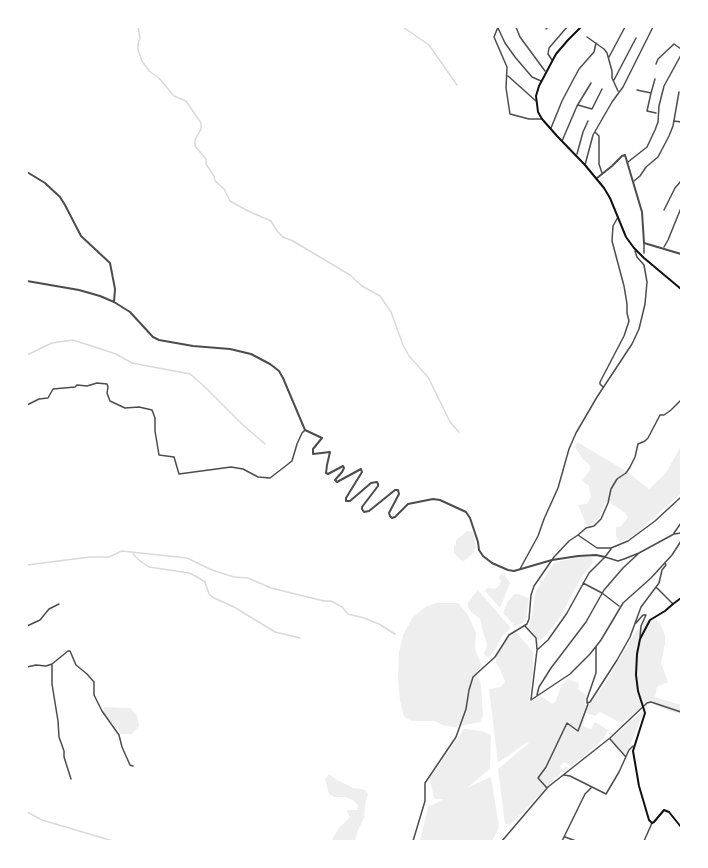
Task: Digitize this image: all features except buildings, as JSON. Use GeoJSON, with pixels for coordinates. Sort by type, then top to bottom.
{"type":"FeatureCollection","features":[{"type":"Feature","properties":{"kind":"main road"},"geometry":{"type":"LineString","coordinates":[[581,27],[561,47],[546,72],[537,92],[538,112],[550,129],[597,178],[610,198],[626,237],[634,248],[681,289]]}},
{"type":"Feature","properties":{"kind":"main road"},"geometry":{"type":"LineString","coordinates":[[681,598],[666,611],[650,620],[640,639],[636,675],[645,716],[634,745],[633,757],[648,818],[652,823],[664,810],[669,812],[681,826]]}},
{"type":"Feature","properties":{"kind":"street"},"geometry":{"type":"LineString","coordinates":[[498,27],[494,37],[506,64],[506,88],[510,114],[542,119]]}},
{"type":"Feature","properties":{"kind":"street"},"geometry":{"type":"LineString","coordinates":[[498,27],[515,57],[532,77],[542,81]]}},
{"type":"Feature","properties":{"kind":"street"},"geometry":{"type":"LineString","coordinates":[[516,27],[520,37],[546,72]]}},
{"type":"Feature","properties":{"kind":"street"},"geometry":{"type":"LineString","coordinates":[[552,61],[548,54],[549,48],[567,27]]}},
{"type":"Feature","properties":{"kind":"street"},"geometry":{"type":"LineString","coordinates":[[608,58],[625,27]]}},
{"type":"Feature","properties":{"kind":"street"},"geometry":{"type":"LineString","coordinates":[[585,165],[595,132],[626,81],[653,27]]}},
{"type":"Feature","properties":{"kind":"street"},"geometry":{"type":"LineString","coordinates":[[587,37],[604,49],[613,81],[619,92]]}},
{"type":"Feature","properties":{"kind":"street"},"geometry":{"type":"LineString","coordinates":[[613,81],[636,38]]}},
{"type":"Feature","properties":{"kind":"street"},"geometry":{"type":"LineString","coordinates":[[550,129],[572,82],[579,69],[594,52],[596,43]]}},
{"type":"Feature","properties":{"kind":"street"},"geometry":{"type":"LineString","coordinates":[[656,64],[674,44],[681,49]]}},
{"type":"Feature","properties":{"kind":"street"},"geometry":{"type":"LineString","coordinates":[[628,162],[647,147],[657,126],[663,86],[681,55]]}},
{"type":"Feature","properties":{"kind":"street"},"geometry":{"type":"LineString","coordinates":[[507,75],[537,101]]}},
{"type":"Feature","properties":{"kind":"street"},"geometry":{"type":"LineString","coordinates":[[655,79],[647,111],[658,114]]}},
{"type":"Feature","properties":{"kind":"street"},"geometry":{"type":"LineString","coordinates":[[562,142],[577,105],[591,83]]}},
{"type":"Feature","properties":{"kind":"street"},"geometry":{"type":"LineString","coordinates":[[577,105],[592,109],[602,89]]}},
{"type":"Feature","properties":{"kind":"street"},"geometry":{"type":"LineString","coordinates":[[637,90],[651,93]]}},
{"type":"Feature","properties":{"kind":"street"},"geometry":{"type":"LineString","coordinates":[[634,182],[658,157],[669,136],[679,92]]}},
{"type":"Feature","properties":{"kind":"street"},"geometry":{"type":"LineString","coordinates":[[576,156],[588,121]]}},
{"type":"Feature","properties":{"kind":"street"},"geometry":{"type":"LineString","coordinates":[[674,121],[681,122]]}},
{"type":"Feature","properties":{"kind":"street"},"geometry":{"type":"LineString","coordinates":[[595,132],[599,136],[599,164],[603,174]]}},
{"type":"Feature","properties":{"kind":"street"},"geometry":{"type":"LineString","coordinates":[[597,178],[622,156],[626,156],[642,212],[644,253]]}},
{"type":"Feature","properties":{"kind":"street"},"geometry":{"type":"LineString","coordinates":[[27,172],[45,183],[60,197],[81,236],[110,263],[116,292],[114,302]]}},
{"type":"Feature","properties":{"kind":"street"},"geometry":{"type":"LineString","coordinates":[[664,210],[681,181]]}},
{"type":"Feature","properties":{"kind":"street"},"geometry":{"type":"LineString","coordinates":[[663,248],[681,208]]}},
{"type":"Feature","properties":{"kind":"street"},"geometry":{"type":"LineString","coordinates":[[604,388],[600,381],[624,336],[629,321],[624,286],[612,241],[613,226],[618,217]]}},
{"type":"Feature","properties":{"kind":"street"},"geometry":{"type":"LineString","coordinates":[[645,243],[680,252]]}},
{"type":"Feature","properties":{"kind":"street"},"geometry":{"type":"LineString","coordinates":[[520,570],[555,497],[569,449],[576,434],[639,329],[644,313],[647,274],[634,248]]}},
{"type":"Feature","properties":{"kind":"street"},"geometry":{"type":"LineString","coordinates":[[27,281],[91,293],[114,302],[130,312],[149,333],[159,340],[230,349],[251,354],[270,364],[283,378],[305,430],[322,438],[312,452],[313,454],[330,452],[326,473],[340,466],[344,468],[336,478],[337,482],[361,469],[346,501],[350,501],[375,481],[378,486],[362,507],[364,512],[395,490],[398,490],[399,494],[389,513],[392,518],[408,504],[433,499],[440,500],[466,512],[470,518],[479,550],[483,556],[502,568],[514,571],[552,560],[585,555],[596,555],[618,561],[639,553],[674,534],[681,533]]}},
{"type":"Feature","properties":{"kind":"street"},"geometry":{"type":"LineString","coordinates":[[27,405],[49,397],[53,389],[97,383],[107,384],[110,401],[125,408],[139,407],[152,410],[159,455],[174,457],[179,474],[231,467],[243,469],[258,477],[270,478],[292,461],[297,444],[305,430]]}},
{"type":"Feature","properties":{"kind":"street"},"geometry":{"type":"LineString","coordinates":[[412,841],[425,801],[425,783],[456,737],[466,709],[473,677],[495,657],[508,635],[525,626],[529,619],[534,586],[552,560],[569,542],[601,519],[611,489],[617,479],[630,467],[638,444],[648,438],[660,415],[664,415],[681,400]]}},
{"type":"Feature","properties":{"kind":"street"},"geometry":{"type":"LineString","coordinates":[[578,536],[597,548],[611,548],[638,534],[681,497]]}},
{"type":"Feature","properties":{"kind":"street"},"geometry":{"type":"LineString","coordinates":[[674,534],[681,523]]}},
{"type":"Feature","properties":{"kind":"street"},"geometry":{"type":"LineString","coordinates":[[525,626],[536,638],[537,650],[531,700],[570,674],[596,647],[620,606],[651,578],[681,541]]}},
{"type":"Feature","properties":{"kind":"street"},"geometry":{"type":"LineString","coordinates":[[537,650],[548,640],[567,613],[592,568],[605,557],[611,548]]}},
{"type":"Feature","properties":{"kind":"street"},"geometry":{"type":"LineString","coordinates":[[537,696],[539,687],[586,622],[602,593],[639,553]]}},
{"type":"Feature","properties":{"kind":"street"},"geometry":{"type":"LineString","coordinates":[[588,703],[630,637],[644,603],[657,587],[665,563]]}},
{"type":"Feature","properties":{"kind":"street"},"geometry":{"type":"LineString","coordinates":[[583,583],[620,606]]}},
{"type":"Feature","properties":{"kind":"street"},"geometry":{"type":"LineString","coordinates":[[657,587],[673,604]]}},
{"type":"Feature","properties":{"kind":"street"},"geometry":{"type":"LineString","coordinates":[[27,626],[40,620],[49,609],[59,604]]}},
{"type":"Feature","properties":{"kind":"street"},"geometry":{"type":"LineString","coordinates":[[635,623],[646,615],[641,626],[640,639]]}},
{"type":"Feature","properties":{"kind":"street"},"geometry":{"type":"LineString","coordinates":[[547,788],[538,778],[546,767],[567,723],[578,731],[587,709],[588,703],[586,702],[596,673],[596,647]]}},
{"type":"Feature","properties":{"kind":"street"},"geometry":{"type":"LineString","coordinates":[[27,667],[52,664],[69,651],[76,665],[93,681],[94,695],[119,735],[130,765],[133,766]]}},
{"type":"Feature","properties":{"kind":"street"},"geometry":{"type":"LineString","coordinates":[[52,664],[52,684],[59,737],[71,779]]}},
{"type":"Feature","properties":{"kind":"street"},"geometry":{"type":"LineString","coordinates":[[502,841],[547,788],[643,707],[651,702],[681,712]]}},
{"type":"Feature","properties":{"kind":"street"},"geometry":{"type":"LineString","coordinates":[[609,738],[626,757]]}},
{"type":"Feature","properties":{"kind":"street"},"geometry":{"type":"LineString","coordinates":[[562,775],[570,776],[606,795],[629,750],[634,745]]}},
{"type":"Feature","properties":{"kind":"street"},"geometry":{"type":"LineString","coordinates":[[562,841],[585,794],[592,787]]}},
{"type":"Feature","properties":{"kind":"street"},"geometry":{"type":"LineString","coordinates":[[644,841],[652,823]]}},
{"type":"Feature","properties":{"kind":"street"},"geometry":{"type":"LineString","coordinates":[[564,836],[576,841]]}},
{"type":"Feature","properties":{"kind":"shaded area"},"geometry":{"type":"Polygon","coordinates":[[[577,442],[626,471],[649,489],[666,473],[681,446],[681,493],[636,534],[620,542],[616,536],[616,527],[621,526],[628,517],[612,504],[606,502],[599,518],[587,526],[578,505],[587,504],[591,497],[589,486],[582,481],[590,470],[590,466],[575,447],[577,442]]]}},
{"type":"Feature","properties":{"kind":"shaded area"},"geometry":{"type":"Polygon","coordinates":[[[467,531],[472,531],[476,547],[463,562],[454,553],[454,546],[456,540],[467,531]]]}},
{"type":"Feature","properties":{"kind":"shaded area"},"geometry":{"type":"Polygon","coordinates":[[[578,557],[591,557],[592,564],[580,579],[561,616],[539,641],[529,627],[536,591],[554,563],[578,557]]]}},
{"type":"Feature","properties":{"kind":"shaded area"},"geometry":{"type":"Polygon","coordinates":[[[501,574],[510,583],[500,608],[485,591],[487,588],[498,587],[501,574]]]}},
{"type":"Feature","properties":{"kind":"shaded area"},"geometry":{"type":"Polygon","coordinates":[[[478,590],[510,627],[488,658],[484,654],[487,646],[481,621],[468,607],[468,602],[478,590]]]}},
{"type":"Feature","properties":{"kind":"shaded area"},"geometry":{"type":"Polygon","coordinates":[[[515,594],[529,598],[526,619],[515,626],[503,613],[508,601],[515,594]]]}},
{"type":"Feature","properties":{"kind":"shaded area"},"geometry":{"type":"Polygon","coordinates":[[[436,603],[458,603],[468,615],[476,633],[475,647],[482,665],[476,673],[481,684],[483,716],[480,722],[455,727],[434,721],[412,721],[404,717],[398,677],[399,652],[403,635],[413,617],[427,606],[436,603]]]}},
{"type":"Feature","properties":{"kind":"shaded area"},"geometry":{"type":"Polygon","coordinates":[[[646,620],[656,620],[660,623],[665,635],[661,663],[668,682],[657,687],[655,697],[681,705],[681,714],[655,705],[652,701],[647,705],[646,718],[645,705],[621,723],[600,712],[595,716],[586,713],[583,726],[591,729],[595,722],[608,730],[605,736],[571,766],[564,762],[560,767],[569,768],[555,777],[512,823],[505,824],[498,769],[529,743],[527,742],[498,763],[489,689],[501,687],[505,682],[496,658],[505,641],[516,632],[533,652],[529,700],[531,702],[541,696],[552,704],[556,701],[562,684],[567,679],[579,683],[578,689],[586,695],[585,705],[589,705],[604,685],[634,634],[646,620]]]}},
{"type":"Feature","properties":{"kind":"shaded area"},"geometry":{"type":"Polygon","coordinates":[[[104,707],[130,708],[137,716],[139,726],[132,734],[121,734],[103,712],[104,707]]]}},
{"type":"Feature","properties":{"kind":"shaded area"},"geometry":{"type":"Polygon","coordinates":[[[643,710],[643,714],[626,755],[611,739],[643,710]]]}},
{"type":"Feature","properties":{"kind":"shaded area"},"geometry":{"type":"Polygon","coordinates":[[[464,729],[482,731],[491,735],[490,769],[467,788],[491,777],[499,827],[492,841],[420,841],[428,807],[444,799],[434,799],[430,778],[464,729]]]}},
{"type":"Feature","properties":{"kind":"shaded area"},"geometry":{"type":"Polygon","coordinates":[[[329,774],[354,788],[365,790],[368,794],[364,818],[355,841],[331,841],[350,817],[348,810],[357,810],[358,806],[353,800],[329,794],[325,779],[329,774]]]}},
{"type":"Feature","properties":{"kind":"waterway"},"geometry":{"type":"LineString","coordinates":[[138,27],[140,38],[138,50],[142,61],[174,96],[186,101],[201,123],[195,146],[206,159],[206,164],[215,181],[224,189],[230,201],[271,221],[283,237],[350,275],[362,286],[380,296],[391,312],[409,356],[428,377],[450,422],[459,432]]}},
{"type":"Feature","properties":{"kind":"waterway"},"geometry":{"type":"LineString","coordinates":[[403,27],[429,45],[457,85]]}},
{"type":"Feature","properties":{"kind":"waterway"},"geometry":{"type":"LineString","coordinates":[[27,355],[52,343],[73,340],[116,354],[132,363],[190,374],[265,444]]}},
{"type":"Feature","properties":{"kind":"waterway"},"geometry":{"type":"LineString","coordinates":[[27,565],[90,557],[109,557],[122,551],[187,558],[234,577],[248,578],[271,588],[331,601],[342,607],[348,614],[379,624],[395,634]]}},
{"type":"Feature","properties":{"kind":"waterway"},"geometry":{"type":"LineString","coordinates":[[133,554],[149,567],[189,573],[197,577],[205,582],[209,594],[214,598],[234,607],[275,632],[300,638]]}},
{"type":"Feature","properties":{"kind":"waterway"},"geometry":{"type":"LineString","coordinates":[[27,812],[42,820],[113,841]]}}]}
